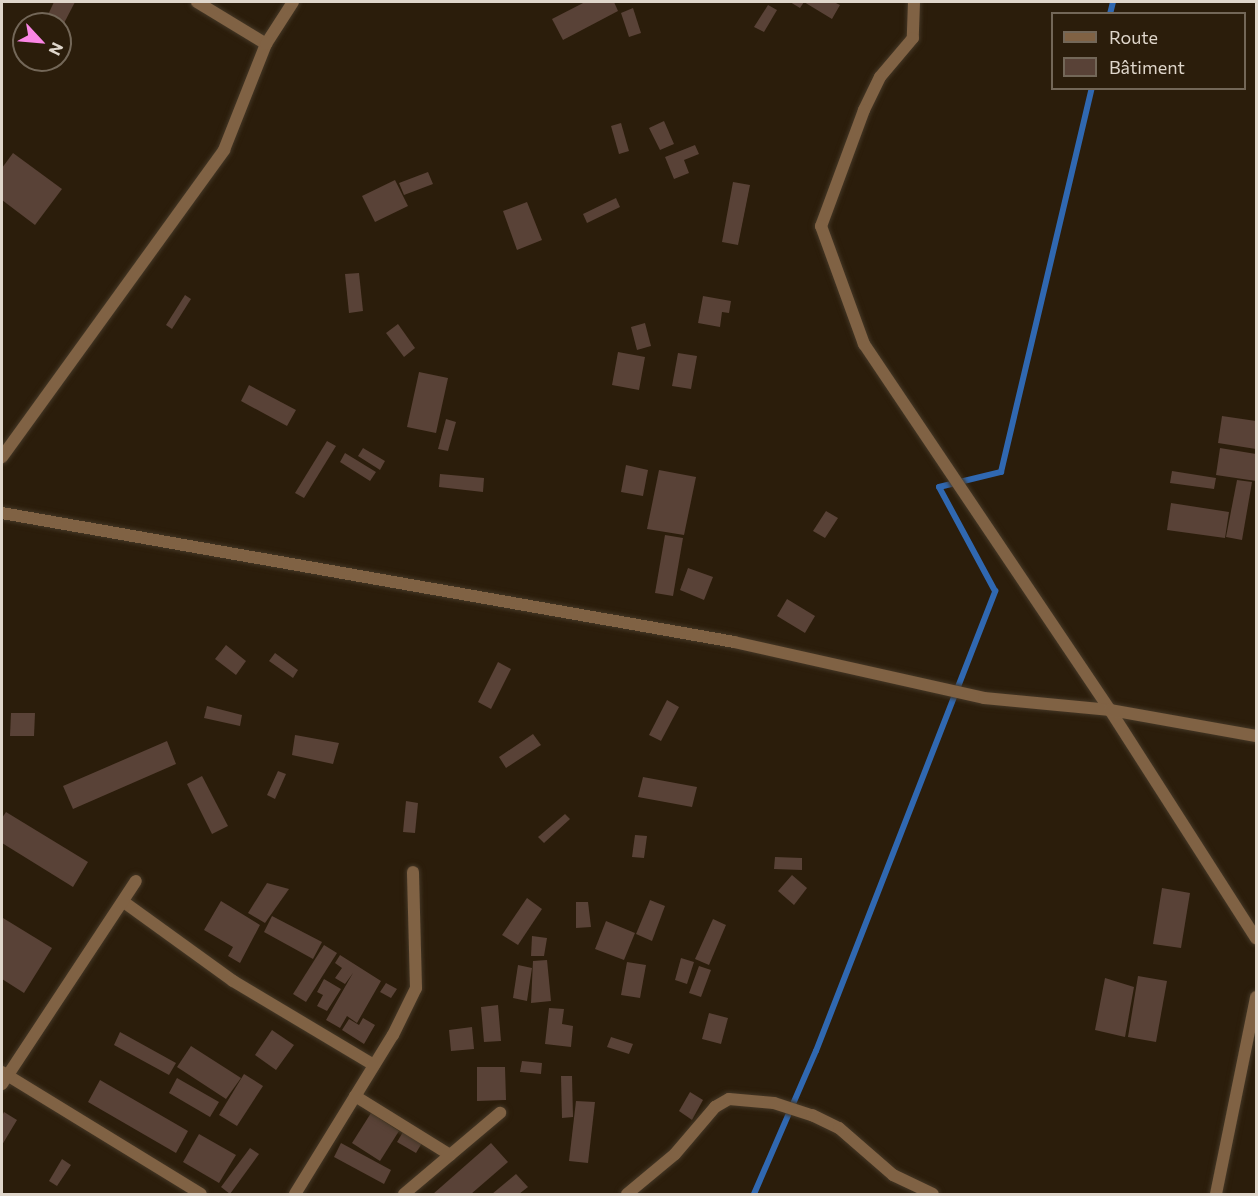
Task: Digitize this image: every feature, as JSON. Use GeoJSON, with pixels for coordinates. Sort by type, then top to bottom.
{"type":"FeatureCollection","features":[{"type":"Feature","properties":{"kind":"street"},"geometry":{"type":"LineString","coordinates":[[197,2],[266,44]]}},
{"type":"Feature","properties":{"kind":"street"},"geometry":{"type":"LineString","coordinates":[[2,457],[224,150],[266,44],[293,2]]}},
{"type":"Feature","properties":{"kind":"street"},"geometry":{"type":"LineString","coordinates":[[914,2],[913,38],[880,77],[864,110],[821,226],[864,344],[1110,710],[1257,938]]}},
{"type":"Feature","properties":{"kind":"street"},"geometry":{"type":"LineString","coordinates":[[2,513],[734,642],[984,698],[1110,710],[1257,736]]}},
{"type":"Feature","properties":{"kind":"street"},"geometry":{"type":"LineString","coordinates":[[295,1194],[374,1065],[416,988],[413,872]]}},
{"type":"Feature","properties":{"kind":"street"},"geometry":{"type":"LineString","coordinates":[[136,881],[125,903],[3,1077],[201,1194]]}},
{"type":"Feature","properties":{"kind":"street"},"geometry":{"type":"LineString","coordinates":[[125,903],[233,981],[374,1065]]}},
{"type":"Feature","properties":{"kind":"street"},"geometry":{"type":"LineString","coordinates":[[1216,1194],[1257,997]]}},
{"type":"Feature","properties":{"kind":"street"},"geometry":{"type":"LineString","coordinates":[[355,1096],[450,1155]]}},
{"type":"Feature","properties":{"kind":"street"},"geometry":{"type":"LineString","coordinates":[[627,1194],[675,1154],[715,1107],[729,1099],[774,1104],[812,1115],[839,1128],[893,1175],[933,1194]]}},
{"type":"Feature","properties":{"kind":"street"},"geometry":{"type":"LineString","coordinates":[[404,1194],[500,1113]]}},
{"type":"Feature","properties":{"kind":"building"},"geometry":{"type":"Polygon","coordinates":[[[54,2],[75,2],[70,12],[49,12],[54,2]]]}},
{"type":"Feature","properties":{"kind":"building"},"geometry":{"type":"Polygon","coordinates":[[[585,2],[614,2],[618,11],[563,40],[552,19],[585,2]]]}},
{"type":"Feature","properties":{"kind":"building"},"geometry":{"type":"Polygon","coordinates":[[[790,2],[804,2],[800,8],[790,2]]]}},
{"type":"Feature","properties":{"kind":"building"},"geometry":{"type":"Polygon","coordinates":[[[804,2],[834,2],[840,5],[832,19],[804,2]]]}},
{"type":"Feature","properties":{"kind":"building"},"geometry":{"type":"Polygon","coordinates":[[[768,5],[777,10],[764,32],[754,27],[768,5]]]}},
{"type":"Feature","properties":{"kind":"building"},"geometry":{"type":"Polygon","coordinates":[[[633,8],[641,33],[629,37],[621,13],[633,8]]]}},
{"type":"Feature","properties":{"kind":"building"},"geometry":{"type":"Polygon","coordinates":[[[664,121],[674,144],[660,150],[649,128],[664,121]]]}},
{"type":"Feature","properties":{"kind":"building"},"geometry":{"type":"Polygon","coordinates":[[[621,123],[629,151],[619,154],[611,126],[621,123]]]}},
{"type":"Feature","properties":{"kind":"building"},"geometry":{"type":"Polygon","coordinates":[[[695,145],[699,154],[684,160],[689,173],[674,179],[665,157],[695,145]]]}},
{"type":"Feature","properties":{"kind":"building"},"geometry":{"type":"Polygon","coordinates":[[[13,153],[62,189],[35,225],[2,200],[2,168],[13,153]]]}},
{"type":"Feature","properties":{"kind":"building"},"geometry":{"type":"Polygon","coordinates":[[[428,172],[433,184],[404,195],[399,183],[428,172]]]}},
{"type":"Feature","properties":{"kind":"building"},"geometry":{"type":"Polygon","coordinates":[[[395,180],[408,206],[375,222],[362,196],[395,180]]]}},
{"type":"Feature","properties":{"kind":"building"},"geometry":{"type":"Polygon","coordinates":[[[733,182],[750,185],[738,245],[722,242],[733,182]]]}},
{"type":"Feature","properties":{"kind":"building"},"geometry":{"type":"Polygon","coordinates":[[[616,198],[620,207],[587,223],[583,214],[616,198]]]}},
{"type":"Feature","properties":{"kind":"building"},"geometry":{"type":"Polygon","coordinates":[[[527,202],[542,240],[517,250],[503,211],[527,202]]]}},
{"type":"Feature","properties":{"kind":"building"},"geometry":{"type":"Polygon","coordinates":[[[359,273],[363,311],[349,313],[345,274],[359,273]]]}},
{"type":"Feature","properties":{"kind":"building"},"geometry":{"type":"Polygon","coordinates":[[[185,295],[191,299],[172,329],[166,325],[185,295]]]}},
{"type":"Feature","properties":{"kind":"building"},"geometry":{"type":"Polygon","coordinates":[[[703,296],[731,301],[729,313],[722,312],[720,327],[698,323],[703,296]]]}},
{"type":"Feature","properties":{"kind":"building"},"geometry":{"type":"Polygon","coordinates":[[[645,323],[651,346],[637,350],[631,327],[645,323]]]}},
{"type":"Feature","properties":{"kind":"building"},"geometry":{"type":"Polygon","coordinates":[[[398,324],[415,348],[404,357],[386,333],[398,324]]]}},
{"type":"Feature","properties":{"kind":"building"},"geometry":{"type":"Polygon","coordinates":[[[618,352],[645,357],[639,390],[612,385],[618,352]]]}},
{"type":"Feature","properties":{"kind":"building"},"geometry":{"type":"Polygon","coordinates":[[[678,353],[697,356],[691,389],[672,386],[678,353]]]}},
{"type":"Feature","properties":{"kind":"building"},"geometry":{"type":"Polygon","coordinates":[[[419,372],[448,378],[436,433],[407,427],[419,372]]]}},
{"type":"Feature","properties":{"kind":"building"},"geometry":{"type":"Polygon","coordinates":[[[249,385],[296,410],[287,426],[241,401],[249,385]]]}},
{"type":"Feature","properties":{"kind":"building"},"geometry":{"type":"Polygon","coordinates":[[[1222,416],[1256,421],[1256,449],[1218,443],[1222,416]]]}},
{"type":"Feature","properties":{"kind":"building"},"geometry":{"type":"Polygon","coordinates":[[[446,419],[456,422],[448,451],[438,449],[446,419]]]}},
{"type":"Feature","properties":{"kind":"building"},"geometry":{"type":"Polygon","coordinates":[[[327,441],[336,446],[304,498],[295,493],[327,441]]]}},
{"type":"Feature","properties":{"kind":"building"},"geometry":{"type":"Polygon","coordinates":[[[363,448],[385,461],[380,470],[358,456],[363,448]]]}},
{"type":"Feature","properties":{"kind":"building"},"geometry":{"type":"Polygon","coordinates":[[[1220,448],[1256,454],[1256,481],[1216,475],[1220,448]]]}},
{"type":"Feature","properties":{"kind":"building"},"geometry":{"type":"Polygon","coordinates":[[[345,453],[376,472],[370,481],[340,462],[345,453]]]}},
{"type":"Feature","properties":{"kind":"building"},"geometry":{"type":"Polygon","coordinates":[[[626,465],[648,470],[643,496],[621,492],[626,465]]]}},
{"type":"Feature","properties":{"kind":"building"},"geometry":{"type":"Polygon","coordinates":[[[659,470],[696,477],[684,535],[647,529],[659,470]]]}},
{"type":"Feature","properties":{"kind":"building"},"geometry":{"type":"Polygon","coordinates":[[[1172,471],[1216,478],[1214,489],[1170,483],[1172,471]]]}},
{"type":"Feature","properties":{"kind":"building"},"geometry":{"type":"Polygon","coordinates":[[[440,474],[484,478],[483,492],[439,487],[440,474]]]}},
{"type":"Feature","properties":{"kind":"building"},"geometry":{"type":"Polygon","coordinates":[[[1237,480],[1252,482],[1242,540],[1226,537],[1237,480]]]}},
{"type":"Feature","properties":{"kind":"building"},"geometry":{"type":"Polygon","coordinates":[[[1171,503],[1229,512],[1225,538],[1167,530],[1171,503]]]}},
{"type":"Feature","properties":{"kind":"building"},"geometry":{"type":"Polygon","coordinates":[[[826,511],[838,518],[825,538],[813,531],[826,511]]]}},
{"type":"Feature","properties":{"kind":"building"},"geometry":{"type":"Polygon","coordinates":[[[665,535],[683,538],[673,596],[655,593],[665,535]]]}},
{"type":"Feature","properties":{"kind":"building"},"geometry":{"type":"Polygon","coordinates":[[[688,568],[713,577],[704,600],[680,590],[688,568]]]}},
{"type":"Feature","properties":{"kind":"building"},"geometry":{"type":"Polygon","coordinates":[[[787,599],[815,616],[805,633],[777,616],[787,599]]]}},
{"type":"Feature","properties":{"kind":"building"},"geometry":{"type":"Polygon","coordinates":[[[226,645],[246,661],[236,675],[215,659],[226,645]]]}},
{"type":"Feature","properties":{"kind":"building"},"geometry":{"type":"Polygon","coordinates":[[[275,653],[298,670],[293,678],[269,661],[275,653]]]}},
{"type":"Feature","properties":{"kind":"building"},"geometry":{"type":"Polygon","coordinates":[[[498,662],[511,669],[491,709],[478,702],[498,662]]]}},
{"type":"Feature","properties":{"kind":"building"},"geometry":{"type":"Polygon","coordinates":[[[667,700],[679,707],[661,741],[649,735],[667,700]]]}},
{"type":"Feature","properties":{"kind":"building"},"geometry":{"type":"Polygon","coordinates":[[[207,706],[242,715],[240,726],[204,718],[207,706]]]}},
{"type":"Feature","properties":{"kind":"building"},"geometry":{"type":"Polygon","coordinates":[[[11,713],[35,713],[34,736],[10,736],[11,713]]]}},
{"type":"Feature","properties":{"kind":"building"},"geometry":{"type":"Polygon","coordinates":[[[533,734],[541,745],[506,768],[499,757],[533,734]]]}},
{"type":"Feature","properties":{"kind":"building"},"geometry":{"type":"Polygon","coordinates":[[[295,735],[339,743],[333,764],[292,755],[295,735]]]}},
{"type":"Feature","properties":{"kind":"building"},"geometry":{"type":"Polygon","coordinates":[[[167,741],[176,764],[73,809],[63,786],[167,741]]]}},
{"type":"Feature","properties":{"kind":"building"},"geometry":{"type":"Polygon","coordinates":[[[278,771],[286,774],[275,799],[267,795],[278,771]]]}},
{"type":"Feature","properties":{"kind":"building"},"geometry":{"type":"Polygon","coordinates":[[[202,776],[228,826],[212,834],[187,784],[202,776]]]}},
{"type":"Feature","properties":{"kind":"building"},"geometry":{"type":"Polygon","coordinates":[[[643,777],[697,787],[692,807],[638,797],[643,777]]]}},
{"type":"Feature","properties":{"kind":"building"},"geometry":{"type":"Polygon","coordinates":[[[406,801],[418,803],[415,833],[403,832],[406,801]]]}},
{"type":"Feature","properties":{"kind":"building"},"geometry":{"type":"Polygon","coordinates":[[[6,812],[88,862],[73,887],[2,843],[2,818],[6,812]]]}},
{"type":"Feature","properties":{"kind":"building"},"geometry":{"type":"Polygon","coordinates":[[[565,814],[570,819],[544,843],[538,837],[565,814]]]}},
{"type":"Feature","properties":{"kind":"building"},"geometry":{"type":"Polygon","coordinates":[[[635,835],[647,836],[644,858],[632,857],[635,835]]]}},
{"type":"Feature","properties":{"kind":"building"},"geometry":{"type":"Polygon","coordinates":[[[775,857],[802,858],[802,870],[774,869],[775,857]]]}},
{"type":"Feature","properties":{"kind":"building"},"geometry":{"type":"Polygon","coordinates":[[[792,875],[807,888],[794,905],[778,891],[792,875]]]}},
{"type":"Feature","properties":{"kind":"building"},"geometry":{"type":"Polygon","coordinates":[[[267,883],[289,889],[265,923],[248,913],[267,883]]]}},
{"type":"Feature","properties":{"kind":"building"},"geometry":{"type":"Polygon","coordinates":[[[1162,888],[1190,893],[1181,948],[1153,944],[1162,888]]]}},
{"type":"Feature","properties":{"kind":"building"},"geometry":{"type":"Polygon","coordinates":[[[527,898],[542,909],[518,945],[502,935],[527,898]]]}},
{"type":"Feature","properties":{"kind":"building"},"geometry":{"type":"Polygon","coordinates":[[[650,900],[665,906],[652,941],[636,934],[650,900]]]}},
{"type":"Feature","properties":{"kind":"building"},"geometry":{"type":"Polygon","coordinates":[[[221,901],[260,925],[240,963],[228,956],[233,947],[204,930],[221,901]]]}},
{"type":"Feature","properties":{"kind":"building"},"geometry":{"type":"Polygon","coordinates":[[[576,902],[588,902],[591,927],[576,928],[576,902]]]}},
{"type":"Feature","properties":{"kind":"building"},"geometry":{"type":"Polygon","coordinates":[[[272,916],[322,942],[313,959],[264,932],[272,916]]]}},
{"type":"Feature","properties":{"kind":"building"},"geometry":{"type":"Polygon","coordinates":[[[3,918],[52,948],[24,993],[2,979],[3,918]]]}},
{"type":"Feature","properties":{"kind":"building"},"geometry":{"type":"Polygon","coordinates":[[[713,919],[726,925],[709,965],[695,959],[713,919]]]}},
{"type":"Feature","properties":{"kind":"building"},"geometry":{"type":"Polygon","coordinates":[[[606,921],[635,933],[624,960],[595,949],[606,921]]]}},
{"type":"Feature","properties":{"kind":"building"},"geometry":{"type":"Polygon","coordinates":[[[532,936],[547,938],[544,956],[531,956],[532,936]]]}},
{"type":"Feature","properties":{"kind":"building"},"geometry":{"type":"Polygon","coordinates":[[[324,945],[337,953],[306,1002],[293,994],[324,945]]]}},
{"type":"Feature","properties":{"kind":"building"},"geometry":{"type":"Polygon","coordinates":[[[340,955],[381,981],[357,1023],[347,1016],[340,1028],[326,1020],[353,973],[345,984],[335,978],[342,968],[335,963],[340,955]]]}},
{"type":"Feature","properties":{"kind":"building"},"geometry":{"type":"Polygon","coordinates":[[[681,958],[694,962],[687,984],[675,980],[681,958]]]}},
{"type":"Feature","properties":{"kind":"building"},"geometry":{"type":"Polygon","coordinates":[[[547,960],[551,1001],[531,1003],[533,961],[547,960]]]}},
{"type":"Feature","properties":{"kind":"building"},"geometry":{"type":"Polygon","coordinates":[[[627,962],[646,965],[640,998],[621,995],[627,962]]]}},
{"type":"Feature","properties":{"kind":"building"},"geometry":{"type":"Polygon","coordinates":[[[518,965],[532,968],[527,1001],[513,998],[518,965]]]}},
{"type":"Feature","properties":{"kind":"building"},"geometry":{"type":"Polygon","coordinates":[[[699,966],[711,970],[701,997],[689,993],[699,966]]]}},
{"type":"Feature","properties":{"kind":"building"},"geometry":{"type":"Polygon","coordinates":[[[1138,976],[1167,981],[1156,1042],[1128,1037],[1138,976]]]}},
{"type":"Feature","properties":{"kind":"building"},"geometry":{"type":"Polygon","coordinates":[[[1105,978],[1134,987],[1125,1037],[1095,1030],[1105,978]]]}},
{"type":"Feature","properties":{"kind":"building"},"geometry":{"type":"Polygon","coordinates":[[[324,979],[341,989],[327,1011],[317,1006],[323,995],[317,992],[324,979]]]}},
{"type":"Feature","properties":{"kind":"building"},"geometry":{"type":"Polygon","coordinates":[[[386,983],[397,989],[391,998],[380,992],[386,983]]]}},
{"type":"Feature","properties":{"kind":"building"},"geometry":{"type":"Polygon","coordinates":[[[498,1005],[501,1041],[484,1042],[481,1007],[498,1005]]]}},
{"type":"Feature","properties":{"kind":"building"},"geometry":{"type":"Polygon","coordinates":[[[549,1008],[564,1009],[562,1024],[573,1026],[571,1047],[545,1044],[549,1008]]]}},
{"type":"Feature","properties":{"kind":"building"},"geometry":{"type":"Polygon","coordinates":[[[709,1013],[728,1018],[721,1044],[702,1039],[709,1013]]]}},
{"type":"Feature","properties":{"kind":"building"},"geometry":{"type":"Polygon","coordinates":[[[363,1018],[375,1025],[364,1044],[342,1030],[349,1019],[359,1025],[363,1018]]]}},
{"type":"Feature","properties":{"kind":"building"},"geometry":{"type":"Polygon","coordinates":[[[472,1027],[474,1049],[451,1051],[449,1030],[472,1027]]]}},
{"type":"Feature","properties":{"kind":"building"},"geometry":{"type":"Polygon","coordinates":[[[272,1030],[294,1045],[276,1070],[255,1055],[272,1030]]]}},
{"type":"Feature","properties":{"kind":"building"},"geometry":{"type":"Polygon","coordinates":[[[120,1032],[176,1063],[169,1075],[114,1045],[120,1032]]]}},
{"type":"Feature","properties":{"kind":"building"},"geometry":{"type":"Polygon","coordinates":[[[611,1037],[633,1044],[629,1054],[607,1047],[611,1037]]]}},
{"type":"Feature","properties":{"kind":"building"},"geometry":{"type":"Polygon","coordinates":[[[191,1046],[241,1078],[226,1099],[177,1067],[191,1046]]]}},
{"type":"Feature","properties":{"kind":"building"},"geometry":{"type":"Polygon","coordinates":[[[522,1061],[542,1063],[541,1074],[520,1072],[522,1061]]]}},
{"type":"Feature","properties":{"kind":"building"},"geometry":{"type":"Polygon","coordinates":[[[477,1067],[505,1067],[506,1100],[477,1101],[477,1067]]]}},
{"type":"Feature","properties":{"kind":"building"},"geometry":{"type":"Polygon","coordinates":[[[244,1074],[263,1086],[237,1126],[219,1115],[244,1074]]]}},
{"type":"Feature","properties":{"kind":"building"},"geometry":{"type":"Polygon","coordinates":[[[561,1076],[572,1076],[573,1117],[562,1118],[561,1076]]]}},
{"type":"Feature","properties":{"kind":"building"},"geometry":{"type":"Polygon","coordinates":[[[177,1078],[219,1102],[210,1117],[169,1093],[177,1078]]]}},
{"type":"Feature","properties":{"kind":"building"},"geometry":{"type":"Polygon","coordinates":[[[100,1080],[188,1131],[176,1153],[88,1102],[100,1080]]]}},
{"type":"Feature","properties":{"kind":"building"},"geometry":{"type":"Polygon","coordinates":[[[690,1092],[703,1100],[692,1120],[679,1111],[690,1092]]]}},
{"type":"Feature","properties":{"kind":"building"},"geometry":{"type":"Polygon","coordinates":[[[576,1101],[595,1102],[588,1163],[569,1161],[576,1101]]]}},
{"type":"Feature","properties":{"kind":"building"},"geometry":{"type":"Polygon","coordinates":[[[4,1112],[17,1120],[2,1145],[2,1116],[4,1112]]]}},
{"type":"Feature","properties":{"kind":"building"},"geometry":{"type":"Polygon","coordinates":[[[371,1113],[399,1131],[380,1161],[352,1143],[371,1113]]]}},
{"type":"Feature","properties":{"kind":"building"},"geometry":{"type":"Polygon","coordinates":[[[403,1132],[422,1143],[416,1153],[397,1142],[403,1132]]]}},
{"type":"Feature","properties":{"kind":"building"},"geometry":{"type":"Polygon","coordinates":[[[199,1134],[236,1155],[219,1183],[183,1162],[199,1134]]]}},
{"type":"Feature","properties":{"kind":"building"},"geometry":{"type":"Polygon","coordinates":[[[341,1143],[391,1170],[384,1184],[334,1157],[341,1143]]]}},
{"type":"Feature","properties":{"kind":"building"},"geometry":{"type":"Polygon","coordinates":[[[491,1143],[508,1162],[471,1194],[433,1194],[491,1143]]]}},
{"type":"Feature","properties":{"kind":"building"},"geometry":{"type":"Polygon","coordinates":[[[250,1148],[259,1154],[230,1194],[221,1187],[250,1148]]]}},
{"type":"Feature","properties":{"kind":"building"},"geometry":{"type":"Polygon","coordinates":[[[62,1159],[71,1165],[57,1186],[49,1181],[62,1159]]]}},
{"type":"Feature","properties":{"kind":"building"},"geometry":{"type":"Polygon","coordinates":[[[516,1174],[528,1187],[519,1194],[492,1194],[516,1174]]]}},
{"type":"Feature","properties":{"kind":"waterway"},"geometry":{"type":"LineString","coordinates":[[1110,12],[1113,2]]}},
{"type":"Feature","properties":{"kind":"waterway"},"geometry":{"type":"LineString","coordinates":[[754,1194],[816,1051],[995,591],[939,487],[1001,472],[1092,90]]}}]}
